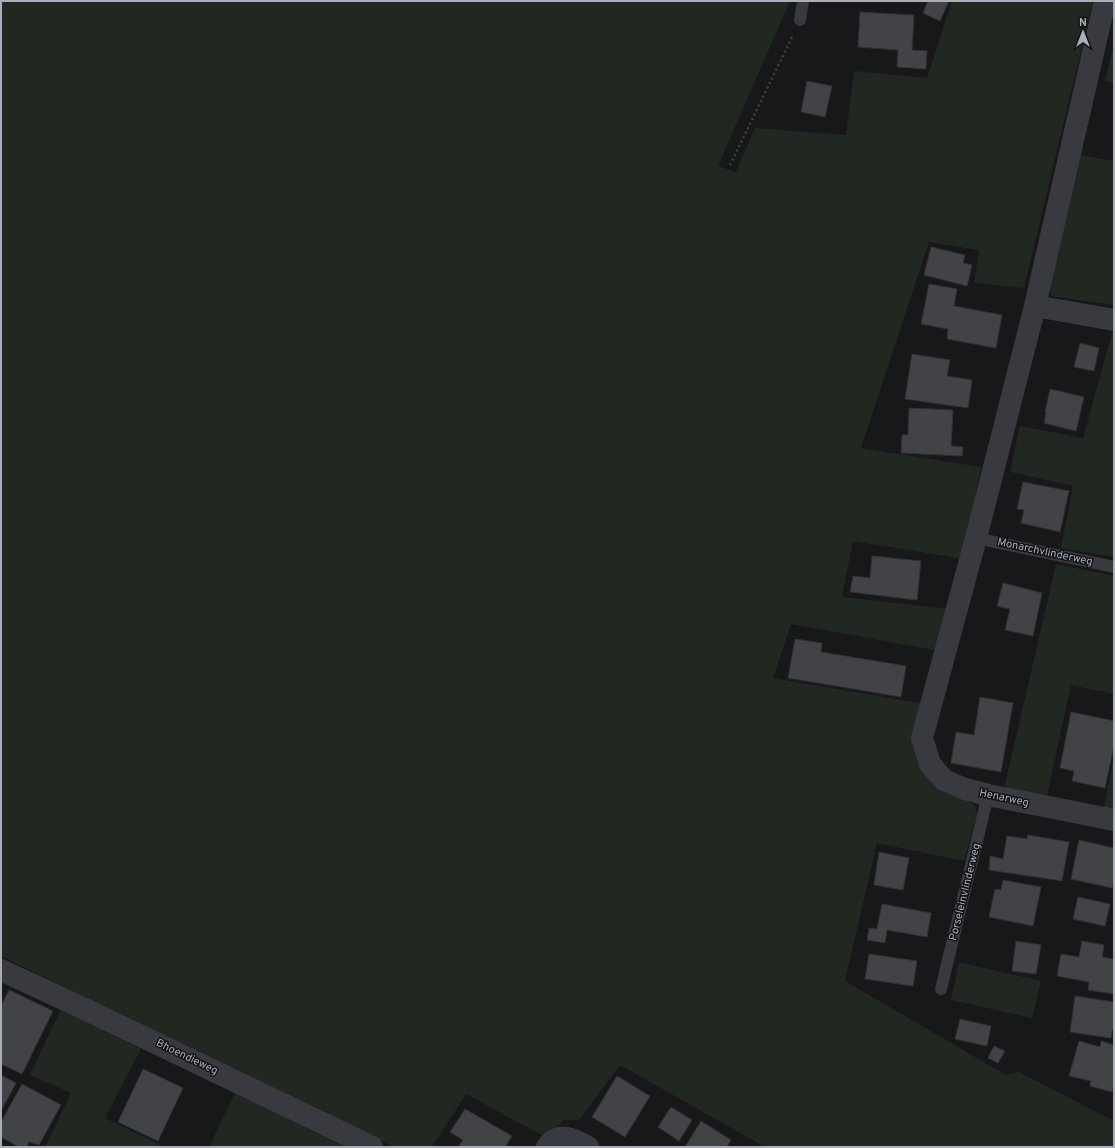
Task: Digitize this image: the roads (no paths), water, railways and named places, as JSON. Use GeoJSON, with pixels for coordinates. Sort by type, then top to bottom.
{"type":"FeatureCollection","features":[{"type":"Feature","properties":{"kind":"street"},"geometry":{"type":"LineString","coordinates":[[976,538],[1035,306],[1105,1]]}},
{"type":"Feature","properties":{"kind":"street"},"geometry":{"type":"LineString","coordinates":[[1035,306],[1114,320]]}},
{"type":"Feature","properties":{"kind":"street","name":"Henarweg"},"geometry":{"type":"LineString","coordinates":[[976,538],[922,738],[930,764],[944,780],[965,789],[1114,820]]}},
{"type":"Feature","properties":{"kind":"street","name":"Bhoendieweg"},"geometry":{"type":"LineString","coordinates":[[1,970],[372,1147]]}},
{"type":"Feature","properties":{"kind":"street"},"geometry":{"type":"LineString","coordinates":[[553,1143],[572,1138],[588,1147]]}},
{"type":"Feature","properties":{"kind":"lane"},"geometry":{"type":"LineString","coordinates":[[800,20],[803,1]]}},
{"type":"Feature","properties":{"kind":"lane","name":"Monarchvlinderweg"},"geometry":{"type":"LineString","coordinates":[[976,538],[1114,567]]}},
{"type":"Feature","properties":{"kind":"lane","name":"Porseleinvlinderweg"},"geometry":{"type":"LineString","coordinates":[[941,989],[988,795]]}}]}
